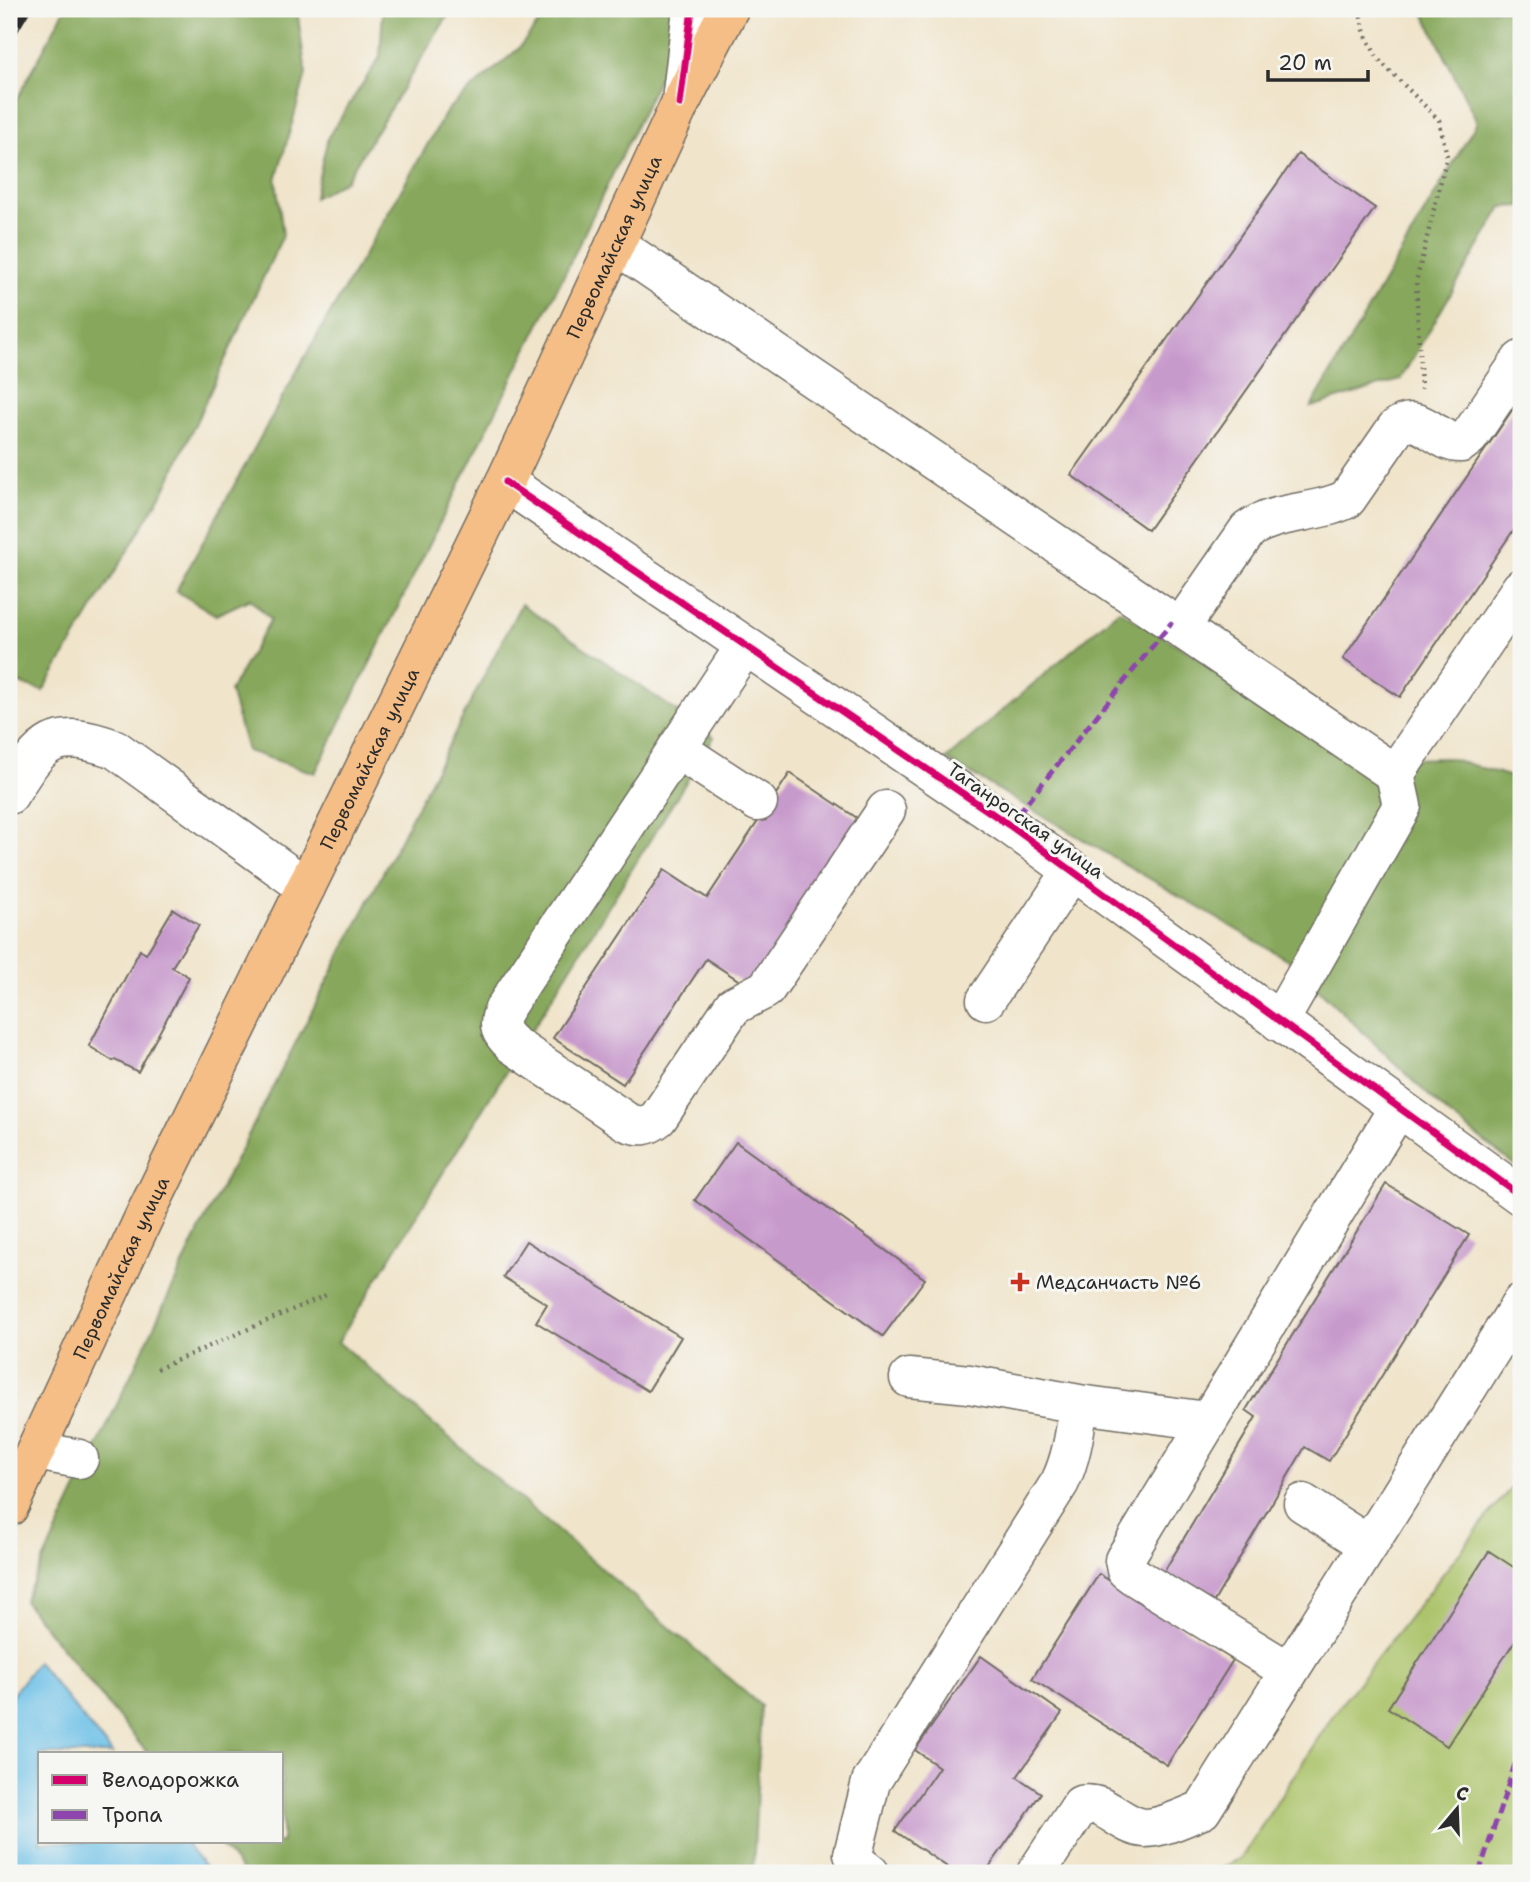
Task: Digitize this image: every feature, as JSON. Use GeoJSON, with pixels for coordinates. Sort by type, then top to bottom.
{"type":"FeatureCollection","features":[{"type":"Feature","properties":{"kind":"main road","name":"Первомайская улица"},"geometry":{"type":"LineString","coordinates":[[9,1507],[145,1215],[505,482],[680,104],[729,9]]}},
{"type":"Feature","properties":{"kind":"street"},"geometry":{"type":"LineString","coordinates":[[680,104],[692,9]]}},
{"type":"Feature","properties":{"kind":"street"},"geometry":{"type":"LineString","coordinates":[[615,244],[1395,774],[1402,806],[1279,1022]]}},
{"type":"Feature","properties":{"kind":"street"},"geometry":{"type":"LineString","coordinates":[[1180,628],[1248,530],[1272,517],[1336,505],[1347,499],[1396,428],[1410,421],[1452,443],[1461,443],[1469,437],[1521,360]]}},
{"type":"Feature","properties":{"kind":"street","name":"Таганрогская улица"},"geometry":{"type":"LineString","coordinates":[[505,482],[997,817],[1521,1196]]}},
{"type":"Feature","properties":{"kind":"street"},"geometry":{"type":"LineString","coordinates":[[1395,774],[1521,588]]}},
{"type":"Feature","properties":{"kind":"street"},"geometry":{"type":"LineString","coordinates":[[745,646],[503,1009],[499,1020],[501,1034],[513,1045],[627,1122],[637,1126],[649,1126],[658,1118],[733,1006],[766,989],[886,810]]}},
{"type":"Feature","properties":{"kind":"street"},"geometry":{"type":"LineString","coordinates":[[9,795],[29,764],[44,747],[63,738],[88,740],[115,749],[306,887]]}},
{"type":"Feature","properties":{"kind":"street"},"geometry":{"type":"LineString","coordinates":[[677,749],[758,802]]}},
{"type":"Feature","properties":{"kind":"street"},"geometry":{"type":"LineString","coordinates":[[986,1000],[1072,871]]}},
{"type":"Feature","properties":{"kind":"street"},"geometry":{"type":"LineString","coordinates":[[1289,1671],[1133,1577],[1126,1570],[1124,1560],[1398,1108]]}},
{"type":"Feature","properties":{"kind":"street"},"geometry":{"type":"LineString","coordinates":[[1035,1873],[1080,1805],[1089,1803],[1101,1807],[1124,1822],[1147,1828],[1202,1810],[1521,1303]]}},
{"type":"Feature","properties":{"kind":"street"},"geometry":{"type":"LineString","coordinates":[[909,1378],[969,1384],[1079,1404],[1207,1420]]}},
{"type":"Feature","properties":{"kind":"street"},"geometry":{"type":"LineString","coordinates":[[870,1873],[857,1863],[853,1854],[871,1782],[1060,1482],[1071,1456],[1079,1404]]}},
{"type":"Feature","properties":{"kind":"street"},"geometry":{"type":"LineString","coordinates":[[37,1451],[79,1459]]}},
{"type":"Feature","properties":{"kind":"street"},"geometry":{"type":"LineString","coordinates":[[1303,1503],[1369,1545]]}},
{"type":"Feature","properties":{"kind":"path"},"geometry":{"type":"LineString","coordinates":[[1359,9],[1365,34],[1378,59],[1439,120],[1447,156],[1416,282],[1422,425]]}},
{"type":"Feature","properties":{"kind":"path"},"geometry":{"type":"LineString","coordinates":[[157,1369],[326,1295]]}},
{"type":"Feature","properties":{"kind":"green space"},"geometry":{"type":"Polygon","coordinates":[[[65,9],[297,9],[306,74],[276,180],[283,235],[165,489],[43,691],[9,680],[9,114],[65,9]]]}},
{"type":"Feature","properties":{"kind":"green space"},"geometry":{"type":"Polygon","coordinates":[[[383,9],[452,9],[346,180],[314,198],[328,137],[380,57],[383,9]]]}},
{"type":"Feature","properties":{"kind":"green space"},"geometry":{"type":"Polygon","coordinates":[[[550,9],[692,9],[568,267],[315,773],[247,751],[230,691],[271,619],[250,599],[216,615],[176,591],[298,369],[448,109],[518,49],[550,9]]]}},
{"type":"Feature","properties":{"kind":"green space"},"geometry":{"type":"Polygon","coordinates":[[[1422,9],[1521,9],[1521,206],[1502,207],[1400,380],[1311,407],[1477,122],[1422,9]]]}},
{"type":"Feature","properties":{"kind":"green space"},"geometry":{"type":"Polygon","coordinates":[[[521,604],[714,737],[338,1342],[761,1706],[753,1873],[244,1873],[219,1843],[284,1843],[284,1752],[146,1752],[24,1601],[200,1229],[521,604]]]}},
{"type":"Feature","properties":{"kind":"green space"},"geometry":{"type":"Polygon","coordinates":[[[1119,610],[1368,760],[1449,758],[1521,780],[1521,1170],[1448,1114],[1288,960],[946,759],[1119,610]]]}},
{"type":"Feature","properties":{"kind":"green space"},"geometry":{"type":"Polygon","coordinates":[[[1521,1477],[1521,1873],[1212,1873],[1241,1858],[1335,1712],[1521,1477]]]}},
{"type":"Feature","properties":{"kind":"water"},"geometry":{"type":"Polygon","coordinates":[[[37,1662],[111,1752],[38,1752],[38,1843],[185,1843],[210,1873],[9,1873],[9,1699],[37,1662]]]}},
{"type":"Feature","properties":{"kind":"building"},"geometry":{"type":"Polygon","coordinates":[[[1298,154],[1375,208],[1148,530],[1071,475],[1298,154]]]}},
{"type":"Feature","properties":{"kind":"building"},"geometry":{"type":"Polygon","coordinates":[[[1521,397],[1521,519],[1400,697],[1343,659],[1521,397]]]}},
{"type":"Feature","properties":{"kind":"building"},"geometry":{"type":"Polygon","coordinates":[[[790,773],[860,820],[749,987],[706,959],[623,1084],[553,1038],[664,870],[707,898],[790,773]]]}},
{"type":"Feature","properties":{"kind":"building"},"geometry":{"type":"Polygon","coordinates":[[[173,909],[199,925],[172,967],[189,977],[138,1072],[89,1046],[140,950],[146,954],[173,909]]]}},
{"type":"Feature","properties":{"kind":"building"},"geometry":{"type":"Polygon","coordinates":[[[736,1142],[925,1279],[883,1336],[695,1200],[736,1142]]]}},
{"type":"Feature","properties":{"kind":"building"},"geometry":{"type":"Polygon","coordinates":[[[1386,1184],[1469,1235],[1329,1461],[1305,1447],[1206,1615],[1156,1585],[1256,1417],[1246,1410],[1386,1184]]]}},
{"type":"Feature","properties":{"kind":"building"},"geometry":{"type":"Polygon","coordinates":[[[526,1241],[681,1337],[648,1391],[536,1322],[547,1304],[503,1277],[526,1241]]]}},
{"type":"Feature","properties":{"kind":"building"},"geometry":{"type":"Polygon","coordinates":[[[1489,1551],[1521,1572],[1521,1631],[1447,1746],[1388,1708],[1489,1551]]]}},
{"type":"Feature","properties":{"kind":"building"},"geometry":{"type":"Polygon","coordinates":[[[1099,1574],[1233,1660],[1167,1765],[1032,1679],[1099,1574]]]}},
{"type":"Feature","properties":{"kind":"building"},"geometry":{"type":"Polygon","coordinates":[[[981,1656],[1062,1713],[1017,1777],[1041,1793],[985,1873],[956,1873],[895,1831],[939,1767],[915,1750],[981,1656]]]}},
{"type":"Feature","properties":{"kind":"railway"},"geometry":{"type":"LineString","coordinates":[[9,39],[27,9]]}},
{"type":"Feature","properties":{"kind":"marked path"},"geometry":{"type":"LineString","coordinates":[[1009,825],[1172,622]]}},
{"type":"Feature","properties":{"kind":"marked path"},"geometry":{"type":"LineString","coordinates":[[1479,1873],[1521,1746]]}},
{"type":"Feature","properties":{"kind":"cycle path"},"geometry":{"type":"LineString","coordinates":[[680,104],[692,9]]}},
{"type":"Feature","properties":{"kind":"cycle path"},"geometry":{"type":"LineString","coordinates":[[505,482],[1009,825],[1521,1196]]}},
{"type":"Feature","properties":{"kind":"place","name":"Медсанчасть №6"},"geometry":{"type":"Point","coordinates":[1020,1282]}}]}
